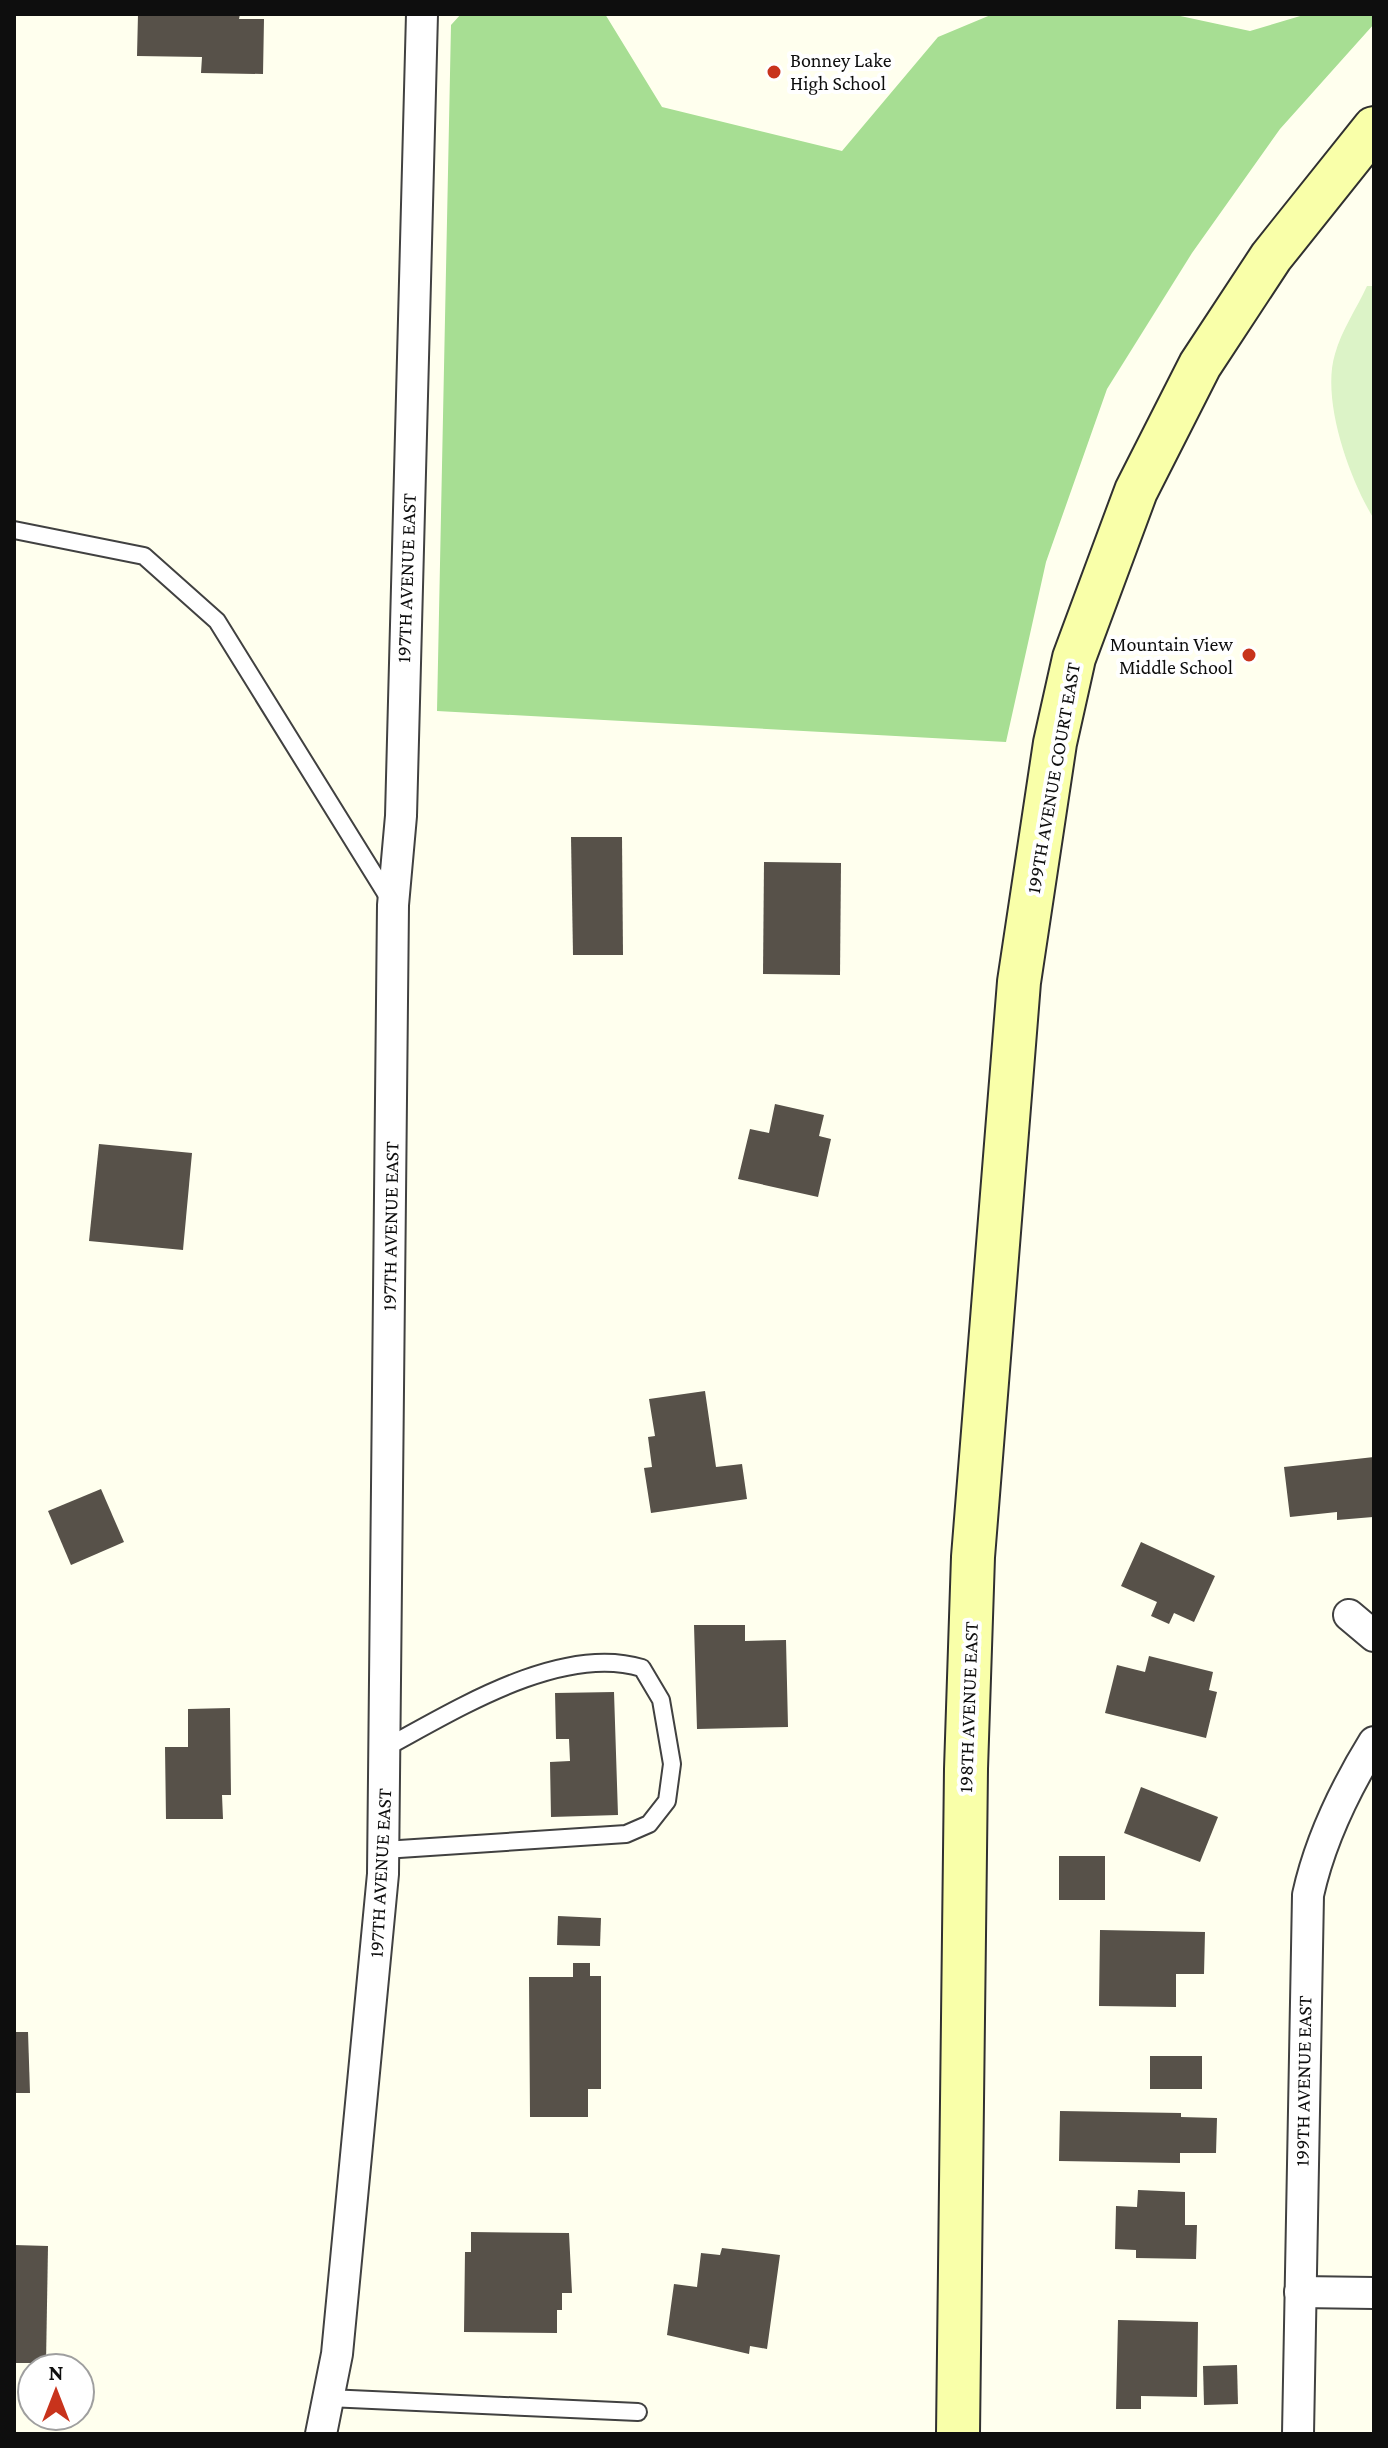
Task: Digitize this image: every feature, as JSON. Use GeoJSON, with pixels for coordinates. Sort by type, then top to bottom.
{"type":"FeatureCollection","features":[{"type":"Feature","properties":{"kind":"main road","name":"199TH AVENUE COURT EAST"},"geometry":{"type":"LineString","coordinates":[[1019,982],[1055,743],[1074,658],[1136,491],[1200,365],[1271,257],[1374,128]]}},
{"type":"Feature","properties":{"kind":"main road","name":"198TH AVENUE EAST"},"geometry":{"type":"LineString","coordinates":[[958,2434],[966,1769],[973,1557],[1019,982]]}},
{"type":"Feature","properties":{"kind":"street","name":"197TH AVENUE EAST"},"geometry":{"type":"LineString","coordinates":[[321,2434],[337,2354],[366,2075],[384,1850],[393,905],[401,816],[404,595],[416,311],[422,14]]}},
{"type":"Feature","properties":{"kind":"street"},"geometry":{"type":"LineString","coordinates":[[1349,1615],[1374,1636]]}},
{"type":"Feature","properties":{"kind":"street","name":"199TH AVENUE EAST"},"geometry":{"type":"LineString","coordinates":[[1298,2434],[1308,1895],[1315,1865],[1351,1778],[1374,1742]]}},
{"type":"Feature","properties":{"kind":"street"},"geometry":{"type":"LineString","coordinates":[[1300,2292],[1374,2293]]}},
{"type":"Feature","properties":{"kind":"lane"},"geometry":{"type":"LineString","coordinates":[[14,530],[144,556],[217,621],[393,905]]}},
{"type":"Feature","properties":{"kind":"lane"},"geometry":{"type":"LineString","coordinates":[[384,1850],[626,1834],[649,1824],[667,1801],[672,1764],[661,1700],[642,1668],[619,1661],[563,1668],[483,1695],[385,1748]]}},
{"type":"Feature","properties":{"kind":"lane"},"geometry":{"type":"LineString","coordinates":[[328,2398],[638,2412]]}},
{"type":"Feature","properties":{"kind":"green space"},"geometry":{"type":"Polygon","coordinates":[[[461,14],[605,14],[662,107],[842,151],[938,37],[993,14],[1171,14],[1250,31],[1307,14],[1374,14],[1374,24],[1280,129],[1192,253],[1107,389],[1046,562],[1006,742],[437,711],[451,25],[461,14]]]}},
{"type":"Feature","properties":{"kind":"green space"},"geometry":{"type":"Polygon","coordinates":[[[1367,286],[1374,286],[1374,519],[1347,461],[1332,393],[1335,354],[1367,286]]]}},
{"type":"Feature","properties":{"kind":"building"},"geometry":{"type":"Polygon","coordinates":[[[138,14],[240,14],[239,19],[264,19],[263,74],[201,73],[202,57],[137,56],[138,14]]]}},
{"type":"Feature","properties":{"kind":"building"},"geometry":{"type":"Polygon","coordinates":[[[571,837],[622,837],[623,955],[573,955],[571,837]]]}},
{"type":"Feature","properties":{"kind":"building"},"geometry":{"type":"Polygon","coordinates":[[[764,862],[841,863],[840,975],[763,974],[764,862]]]}},
{"type":"Feature","properties":{"kind":"building"},"geometry":{"type":"Polygon","coordinates":[[[775,1104],[824,1115],[819,1136],[831,1139],[818,1197],[738,1179],[750,1129],[769,1133],[775,1104]]]}},
{"type":"Feature","properties":{"kind":"building"},"geometry":{"type":"Polygon","coordinates":[[[99,1144],[192,1153],[183,1250],[89,1241],[99,1144]]]}},
{"type":"Feature","properties":{"kind":"building"},"geometry":{"type":"Polygon","coordinates":[[[705,1391],[716,1467],[742,1464],[747,1499],[651,1513],[644,1468],[652,1467],[648,1437],[655,1436],[649,1399],[705,1391]]]}},
{"type":"Feature","properties":{"kind":"building"},"geometry":{"type":"Polygon","coordinates":[[[1374,1457],[1373,1517],[1337,1520],[1337,1512],[1290,1517],[1284,1467],[1374,1457]]]}},
{"type":"Feature","properties":{"kind":"building"},"geometry":{"type":"Polygon","coordinates":[[[101,1489],[124,1542],[71,1565],[48,1511],[101,1489]]]}},
{"type":"Feature","properties":{"kind":"building"},"geometry":{"type":"Polygon","coordinates":[[[1141,1542],[1215,1576],[1194,1622],[1174,1613],[1169,1624],[1151,1616],[1157,1602],[1121,1586],[1141,1542]]]}},
{"type":"Feature","properties":{"kind":"building"},"geometry":{"type":"Polygon","coordinates":[[[694,1625],[745,1625],[745,1641],[786,1640],[788,1727],[697,1729],[694,1625]]]}},
{"type":"Feature","properties":{"kind":"building"},"geometry":{"type":"Polygon","coordinates":[[[1149,1656],[1213,1672],[1209,1690],[1217,1692],[1206,1738],[1105,1713],[1117,1665],[1145,1672],[1149,1656]]]}},
{"type":"Feature","properties":{"kind":"building"},"geometry":{"type":"Polygon","coordinates":[[[614,1692],[618,1815],[551,1817],[550,1762],[570,1761],[569,1739],[556,1739],[555,1693],[614,1692]]]}},
{"type":"Feature","properties":{"kind":"building"},"geometry":{"type":"Polygon","coordinates":[[[230,1708],[231,1795],[222,1795],[223,1819],[166,1819],[165,1747],[188,1747],[188,1709],[230,1708]]]}},
{"type":"Feature","properties":{"kind":"building"},"geometry":{"type":"Polygon","coordinates":[[[1141,1787],[1218,1817],[1200,1862],[1124,1833],[1141,1787]]]}},
{"type":"Feature","properties":{"kind":"building"},"geometry":{"type":"Polygon","coordinates":[[[1059,1856],[1105,1856],[1105,1900],[1059,1900],[1059,1856]]]}},
{"type":"Feature","properties":{"kind":"building"},"geometry":{"type":"Polygon","coordinates":[[[558,1916],[601,1918],[600,1946],[557,1945],[558,1916]]]}},
{"type":"Feature","properties":{"kind":"building"},"geometry":{"type":"Polygon","coordinates":[[[1100,1930],[1205,1932],[1204,1974],[1176,1974],[1176,2007],[1099,2006],[1100,1930]]]}},
{"type":"Feature","properties":{"kind":"building"},"geometry":{"type":"Polygon","coordinates":[[[573,1963],[590,1963],[590,1976],[601,1976],[601,2089],[588,2089],[588,2117],[530,2117],[529,1977],[573,1977],[573,1963]]]}},
{"type":"Feature","properties":{"kind":"building"},"geometry":{"type":"Polygon","coordinates":[[[14,2032],[28,2032],[30,2093],[14,2093],[14,2032]]]}},
{"type":"Feature","properties":{"kind":"building"},"geometry":{"type":"Polygon","coordinates":[[[1150,2056],[1202,2056],[1202,2089],[1150,2089],[1150,2056]]]}},
{"type":"Feature","properties":{"kind":"building"},"geometry":{"type":"Polygon","coordinates":[[[1060,2111],[1181,2113],[1181,2117],[1217,2118],[1216,2153],[1180,2153],[1180,2163],[1059,2161],[1060,2111]]]}},
{"type":"Feature","properties":{"kind":"building"},"geometry":{"type":"Polygon","coordinates":[[[1138,2190],[1185,2192],[1185,2225],[1197,2225],[1196,2259],[1136,2258],[1136,2250],[1115,2249],[1116,2206],[1137,2207],[1138,2190]]]}},
{"type":"Feature","properties":{"kind":"building"},"geometry":{"type":"Polygon","coordinates":[[[471,2232],[569,2233],[572,2293],[562,2293],[562,2310],[557,2310],[557,2333],[464,2332],[465,2252],[471,2252],[471,2232]]]}},
{"type":"Feature","properties":{"kind":"building"},"geometry":{"type":"Polygon","coordinates":[[[14,2245],[48,2246],[46,2352],[16,2352],[14,2363],[14,2245]]]}},
{"type":"Feature","properties":{"kind":"building"},"geometry":{"type":"Polygon","coordinates":[[[722,2248],[780,2255],[767,2349],[750,2346],[749,2354],[667,2335],[674,2284],[697,2287],[701,2253],[720,2255],[722,2248]]]}},
{"type":"Feature","properties":{"kind":"building"},"geometry":{"type":"Polygon","coordinates":[[[1118,2320],[1198,2322],[1197,2397],[1141,2396],[1141,2409],[1116,2409],[1118,2320]]]}},
{"type":"Feature","properties":{"kind":"building"},"geometry":{"type":"Polygon","coordinates":[[[1237,2365],[1238,2404],[1204,2405],[1203,2366],[1237,2365]]]}},
{"type":"Feature","properties":{"kind":"place","name":"Bonney Lake High School"},"geometry":{"type":"Point","coordinates":[774,72]}},
{"type":"Feature","properties":{"kind":"place","name":"Mountain View Middle School"},"geometry":{"type":"Point","coordinates":[1249,655]}}]}
